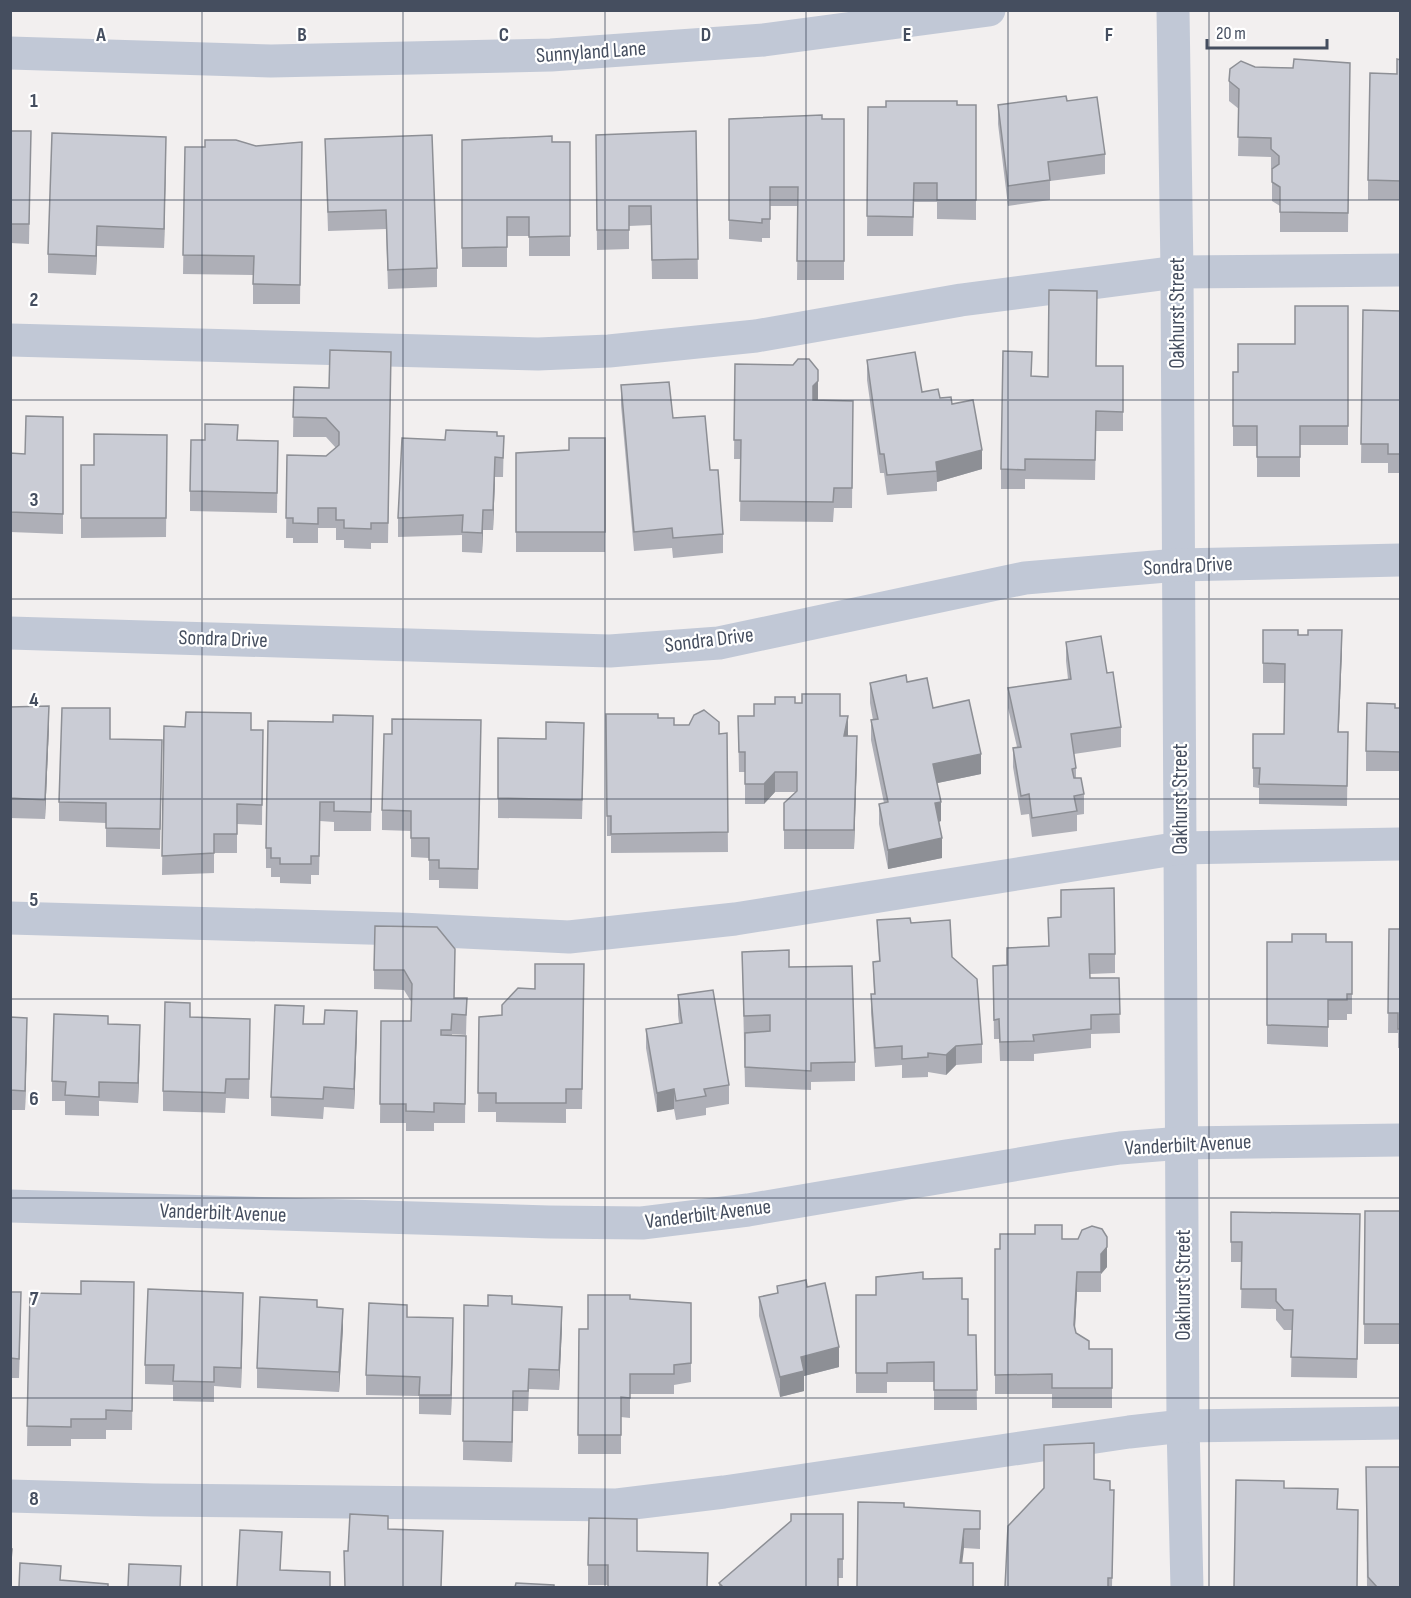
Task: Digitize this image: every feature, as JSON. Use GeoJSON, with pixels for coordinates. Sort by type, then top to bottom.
{"type":"FeatureCollection","features":[{"type":"Feature","properties":{"kind":"street","name":"Sunnyland Lane"},"geometry":{"type":"LineString","coordinates":[[10,53],[271,61],[551,55],[764,40],[989,10]]}},
{"type":"Feature","properties":{"kind":"street","name":"Oakhurst Street"},"geometry":{"type":"LineString","coordinates":[[1173,10],[1177,273],[1183,1426],[1187,1587]]}},
{"type":"Feature","properties":{"kind":"street"},"geometry":{"type":"LineString","coordinates":[[10,340],[538,354],[609,351],[756,336],[961,300],[1177,273],[1401,270]]}},
{"type":"Feature","properties":{"kind":"street","name":"Sondra Drive"},"geometry":{"type":"LineString","coordinates":[[10,633],[610,651],[719,643],[1025,578],[1178,565],[1401,560]]}},
{"type":"Feature","properties":{"kind":"street"},"geometry":{"type":"LineString","coordinates":[[10,918],[401,929],[569,937],[735,919],[1180,848],[1401,844]]}},
{"type":"Feature","properties":{"kind":"street","name":"Vanderbilt Avenue"},"geometry":{"type":"LineString","coordinates":[[10,1206],[537,1222],[642,1223],[748,1210],[1066,1155],[1120,1148],[1182,1143],[1401,1140]]}},
{"type":"Feature","properties":{"kind":"street"},"geometry":{"type":"LineString","coordinates":[[10,1496],[153,1500],[617,1505],[724,1492],[1183,1426],[1401,1424]]}},
{"type":"Feature","properties":{"kind":"building"},"geometry":{"type":"Polygon","coordinates":[[[1294,59],[1350,63],[1348,213],[1280,212],[1280,187],[1272,182],[1272,169],[1279,164],[1279,156],[1271,149],[1271,138],[1238,137],[1239,89],[1229,81],[1230,69],[1241,61],[1255,67],[1293,68],[1294,59]]]}},
{"type":"Feature","properties":{"kind":"building"},"geometry":{"type":"Polygon","coordinates":[[[1397,59],[1401,60],[1401,181],[1368,180],[1370,73],[1397,74],[1397,59]]]}},
{"type":"Feature","properties":{"kind":"building"},"geometry":{"type":"Polygon","coordinates":[[[1066,96],[1067,101],[1097,97],[1105,154],[1048,162],[1050,180],[1008,186],[998,105],[1066,96]]]}},
{"type":"Feature","properties":{"kind":"building"},"geometry":{"type":"Polygon","coordinates":[[[886,101],[957,101],[957,105],[976,105],[976,200],[937,200],[937,183],[914,183],[913,217],[867,216],[868,107],[886,107],[886,101]]]}},
{"type":"Feature","properties":{"kind":"building"},"geometry":{"type":"Polygon","coordinates":[[[822,115],[822,119],[844,119],[844,261],[797,261],[798,187],[770,187],[770,219],[762,219],[762,223],[729,220],[729,119],[822,115]]]}},
{"type":"Feature","properties":{"kind":"building"},"geometry":{"type":"Polygon","coordinates":[[[10,131],[31,131],[29,224],[10,224],[10,131]]]}},
{"type":"Feature","properties":{"kind":"building"},"geometry":{"type":"Polygon","coordinates":[[[696,131],[698,259],[652,260],[651,206],[629,206],[629,230],[597,230],[596,135],[696,131]]]}},
{"type":"Feature","properties":{"kind":"building"},"geometry":{"type":"Polygon","coordinates":[[[52,133],[166,137],[164,229],[97,226],[96,256],[48,254],[52,133]]]}},
{"type":"Feature","properties":{"kind":"building"},"geometry":{"type":"Polygon","coordinates":[[[432,135],[437,268],[388,270],[386,210],[328,212],[325,139],[432,135]]]}},
{"type":"Feature","properties":{"kind":"building"},"geometry":{"type":"Polygon","coordinates":[[[552,136],[552,142],[570,142],[570,236],[529,237],[529,217],[507,217],[507,247],[462,248],[462,140],[552,136]]]}},
{"type":"Feature","properties":{"kind":"building"},"geometry":{"type":"Polygon","coordinates":[[[205,140],[236,140],[256,146],[302,142],[300,285],[253,284],[254,256],[183,255],[185,147],[205,147],[205,140]]]}},
{"type":"Feature","properties":{"kind":"building"},"geometry":{"type":"Polygon","coordinates":[[[1049,290],[1097,291],[1096,366],[1123,366],[1123,412],[1096,411],[1095,460],[1025,459],[1025,470],[1001,469],[1003,351],[1032,352],[1031,376],[1048,377],[1049,290]]]}},
{"type":"Feature","properties":{"kind":"building"},"geometry":{"type":"Polygon","coordinates":[[[1295,306],[1348,306],[1348,426],[1300,426],[1300,457],[1257,457],[1257,426],[1233,426],[1233,372],[1238,372],[1238,344],[1295,344],[1295,306]]]}},
{"type":"Feature","properties":{"kind":"building"},"geometry":{"type":"Polygon","coordinates":[[[1363,310],[1401,311],[1401,454],[1388,454],[1388,444],[1361,444],[1363,310]]]}},
{"type":"Feature","properties":{"kind":"building"},"geometry":{"type":"Polygon","coordinates":[[[330,350],[391,352],[388,523],[371,523],[371,529],[344,528],[344,520],[336,520],[336,508],[318,508],[318,524],[293,523],[293,518],[286,518],[287,455],[326,456],[339,445],[339,432],[326,418],[293,417],[294,387],[329,388],[330,350]]]}},
{"type":"Feature","properties":{"kind":"building"},"geometry":{"type":"Polygon","coordinates":[[[915,352],[922,392],[938,389],[940,398],[951,397],[952,404],[973,400],[982,450],[936,462],[937,471],[887,475],[884,454],[880,454],[867,360],[915,352]]]}},
{"type":"Feature","properties":{"kind":"building"},"geometry":{"type":"Polygon","coordinates":[[[798,359],[809,359],[818,370],[818,381],[813,386],[813,400],[853,401],[852,488],[834,488],[833,502],[740,501],[741,440],[734,440],[735,364],[793,365],[798,359]]]}},
{"type":"Feature","properties":{"kind":"building"},"geometry":{"type":"Polygon","coordinates":[[[669,382],[673,418],[705,416],[710,470],[718,470],[723,534],[673,538],[672,528],[634,532],[621,385],[669,382]]]}},
{"type":"Feature","properties":{"kind":"building"},"geometry":{"type":"Polygon","coordinates":[[[26,416],[63,417],[63,514],[10,512],[10,453],[25,454],[26,416]]]}},
{"type":"Feature","properties":{"kind":"building"},"geometry":{"type":"Polygon","coordinates":[[[205,424],[238,425],[237,440],[278,441],[277,493],[190,491],[191,440],[205,440],[205,424]]]}},
{"type":"Feature","properties":{"kind":"building"},"geometry":{"type":"Polygon","coordinates":[[[446,430],[497,432],[497,436],[504,436],[503,458],[495,457],[493,510],[483,510],[482,533],[462,532],[463,515],[398,518],[402,438],[445,440],[446,430]]]}},
{"type":"Feature","properties":{"kind":"building"},"geometry":{"type":"Polygon","coordinates":[[[94,434],[167,435],[166,518],[81,518],[81,465],[94,465],[94,434]]]}},
{"type":"Feature","properties":{"kind":"building"},"geometry":{"type":"Polygon","coordinates":[[[569,438],[605,438],[605,532],[516,532],[516,453],[569,450],[569,438]]]}},
{"type":"Feature","properties":{"kind":"building"},"geometry":{"type":"Polygon","coordinates":[[[1263,630],[1298,630],[1298,635],[1308,635],[1308,630],[1342,630],[1338,732],[1348,732],[1347,786],[1259,784],[1260,768],[1253,768],[1253,734],[1284,734],[1285,664],[1263,663],[1263,630]]]}},
{"type":"Feature","properties":{"kind":"building"},"geometry":{"type":"Polygon","coordinates":[[[1101,636],[1107,673],[1113,672],[1121,727],[1071,734],[1076,768],[1072,769],[1074,778],[1081,778],[1084,794],[1074,796],[1077,811],[1032,818],[1029,794],[1021,796],[1013,748],[1021,747],[1008,688],[1071,679],[1066,642],[1101,636]]]}},
{"type":"Feature","properties":{"kind":"building"},"geometry":{"type":"Polygon","coordinates":[[[906,675],[907,682],[927,678],[933,708],[969,700],[981,754],[933,764],[941,802],[935,803],[942,838],[888,850],[879,804],[888,802],[871,720],[878,719],[870,683],[906,675]]]}},
{"type":"Feature","properties":{"kind":"building"},"geometry":{"type":"Polygon","coordinates":[[[802,694],[840,694],[840,716],[848,716],[844,736],[857,736],[854,830],[784,830],[784,803],[797,791],[797,772],[775,772],[764,784],[745,784],[745,752],[739,752],[738,716],[754,716],[754,704],[775,704],[775,697],[795,697],[795,703],[802,703],[802,694]]]}},
{"type":"Feature","properties":{"kind":"building"},"geometry":{"type":"Polygon","coordinates":[[[1367,703],[1395,704],[1395,708],[1401,708],[1401,752],[1366,751],[1367,703]]]}},
{"type":"Feature","properties":{"kind":"building"},"geometry":{"type":"Polygon","coordinates":[[[49,706],[45,800],[10,798],[10,707],[49,706]]]}},
{"type":"Feature","properties":{"kind":"building"},"geometry":{"type":"Polygon","coordinates":[[[62,708],[110,708],[110,739],[162,740],[160,829],[106,828],[106,803],[59,802],[62,708]]]}},
{"type":"Feature","properties":{"kind":"building"},"geometry":{"type":"Polygon","coordinates":[[[704,710],[719,722],[719,734],[727,733],[728,832],[611,834],[611,816],[607,816],[606,714],[658,714],[658,718],[674,718],[674,725],[689,725],[694,715],[704,710]]]}},
{"type":"Feature","properties":{"kind":"building"},"geometry":{"type":"Polygon","coordinates":[[[186,712],[251,713],[251,730],[263,730],[262,805],[237,804],[237,834],[214,834],[214,853],[162,856],[164,726],[185,727],[186,712]]]}},
{"type":"Feature","properties":{"kind":"building"},"geometry":{"type":"Polygon","coordinates":[[[333,715],[373,716],[371,812],[334,811],[334,802],[320,802],[319,856],[311,856],[311,864],[280,864],[280,858],[271,858],[271,848],[266,848],[268,721],[333,722],[333,715]]]}},
{"type":"Feature","properties":{"kind":"building"},"geometry":{"type":"Polygon","coordinates":[[[392,719],[481,720],[478,869],[439,868],[439,860],[429,860],[429,838],[411,838],[411,811],[382,810],[384,734],[392,734],[392,719]]]}},
{"type":"Feature","properties":{"kind":"building"},"geometry":{"type":"Polygon","coordinates":[[[546,722],[584,723],[582,800],[498,798],[498,738],[546,739],[546,722]]]}},
{"type":"Feature","properties":{"kind":"building"},"geometry":{"type":"Polygon","coordinates":[[[1114,888],[1115,954],[1089,954],[1090,978],[1119,978],[1120,1014],[1091,1015],[1091,1029],[1033,1035],[1034,1041],[1000,1042],[999,1019],[994,1020],[993,966],[1007,965],[1007,948],[1049,946],[1048,918],[1061,917],[1061,890],[1114,888]]]}},
{"type":"Feature","properties":{"kind":"building"},"geometry":{"type":"Polygon","coordinates":[[[910,918],[911,923],[950,920],[952,957],[977,979],[982,1044],[956,1046],[946,1055],[928,1053],[928,1057],[902,1059],[902,1046],[875,1048],[871,994],[875,994],[873,962],[880,961],[877,920],[910,918]]]}},
{"type":"Feature","properties":{"kind":"building"},"geometry":{"type":"Polygon","coordinates":[[[375,926],[437,927],[455,949],[454,998],[467,998],[466,1015],[452,1014],[451,1030],[441,1030],[441,1035],[466,1036],[465,1104],[434,1103],[434,1112],[406,1111],[406,1104],[380,1104],[381,1021],[411,1021],[412,984],[404,970],[374,970],[375,926]]]}},
{"type":"Feature","properties":{"kind":"building"},"geometry":{"type":"Polygon","coordinates":[[[1389,929],[1401,929],[1401,1029],[1398,1029],[1398,1013],[1388,1013],[1389,929]]]}},
{"type":"Feature","properties":{"kind":"building"},"geometry":{"type":"Polygon","coordinates":[[[1292,934],[1326,934],[1326,942],[1352,942],[1352,994],[1347,994],[1347,1000],[1328,1000],[1328,1027],[1267,1025],[1267,942],[1292,942],[1292,934]]]}},
{"type":"Feature","properties":{"kind":"building"},"geometry":{"type":"Polygon","coordinates":[[[789,950],[789,967],[852,966],[855,1062],[811,1063],[811,1071],[745,1067],[745,1033],[770,1031],[770,1015],[744,1016],[742,952],[789,950]]]}},
{"type":"Feature","properties":{"kind":"building"},"geometry":{"type":"Polygon","coordinates":[[[535,964],[584,964],[582,1089],[566,1089],[566,1103],[496,1103],[496,1093],[478,1093],[479,1017],[502,1015],[502,1005],[518,988],[535,989],[535,964]]]}},
{"type":"Feature","properties":{"kind":"building"},"geometry":{"type":"Polygon","coordinates":[[[713,990],[729,1085],[704,1089],[706,1096],[676,1101],[674,1089],[657,1093],[646,1029],[682,1023],[678,995],[713,990]]]}},
{"type":"Feature","properties":{"kind":"building"},"geometry":{"type":"Polygon","coordinates":[[[165,1002],[190,1003],[190,1017],[250,1019],[249,1079],[226,1079],[225,1093],[163,1091],[165,1002]]]}},
{"type":"Feature","properties":{"kind":"building"},"geometry":{"type":"Polygon","coordinates":[[[275,1005],[304,1006],[303,1024],[324,1024],[325,1010],[357,1011],[354,1089],[324,1087],[323,1099],[271,1097],[275,1005]]]}},
{"type":"Feature","properties":{"kind":"building"},"geometry":{"type":"Polygon","coordinates":[[[54,1014],[108,1016],[108,1024],[140,1025],[138,1083],[99,1082],[99,1097],[65,1095],[66,1082],[52,1081],[54,1014]]]}},
{"type":"Feature","properties":{"kind":"building"},"geometry":{"type":"Polygon","coordinates":[[[10,1017],[27,1018],[25,1091],[10,1090],[10,1017]]]}},
{"type":"Feature","properties":{"kind":"building"},"geometry":{"type":"Polygon","coordinates":[[[1365,1211],[1401,1211],[1401,1324],[1364,1324],[1365,1211]]]}},
{"type":"Feature","properties":{"kind":"building"},"geometry":{"type":"Polygon","coordinates":[[[1231,1212],[1360,1214],[1357,1359],[1291,1357],[1293,1310],[1284,1310],[1276,1301],[1276,1289],[1241,1289],[1242,1242],[1231,1242],[1231,1212]]]}},
{"type":"Feature","properties":{"kind":"building"},"geometry":{"type":"Polygon","coordinates":[[[1035,1225],[1062,1225],[1062,1239],[1078,1239],[1082,1230],[1092,1226],[1102,1229],[1107,1237],[1107,1247],[1101,1254],[1101,1272],[1077,1272],[1074,1325],[1076,1333],[1089,1341],[1089,1349],[1112,1349],[1112,1388],[1052,1388],[1052,1374],[995,1375],[995,1249],[1000,1249],[1000,1234],[1035,1234],[1035,1225]]]}},
{"type":"Feature","properties":{"kind":"building"},"geometry":{"type":"Polygon","coordinates":[[[923,1272],[923,1279],[962,1278],[962,1299],[968,1299],[968,1335],[976,1335],[977,1390],[934,1390],[934,1362],[887,1363],[887,1373],[856,1373],[856,1295],[876,1295],[876,1277],[923,1272]]]}},
{"type":"Feature","properties":{"kind":"building"},"geometry":{"type":"Polygon","coordinates":[[[806,1280],[807,1287],[825,1283],[839,1347],[801,1357],[804,1371],[780,1377],[759,1297],[778,1293],[777,1286],[806,1280]]]}},
{"type":"Feature","properties":{"kind":"building"},"geometry":{"type":"Polygon","coordinates":[[[81,1281],[134,1282],[132,1411],[106,1410],[106,1419],[71,1419],[71,1427],[27,1426],[30,1293],[81,1294],[81,1281]]]}},
{"type":"Feature","properties":{"kind":"building"},"geometry":{"type":"Polygon","coordinates":[[[148,1289],[243,1293],[241,1368],[214,1367],[214,1382],[173,1381],[174,1365],[145,1365],[148,1289]]]}},
{"type":"Feature","properties":{"kind":"building"},"geometry":{"type":"Polygon","coordinates":[[[10,1292],[21,1292],[19,1359],[10,1358],[10,1292]]]}},
{"type":"Feature","properties":{"kind":"building"},"geometry":{"type":"Polygon","coordinates":[[[488,1295],[512,1296],[512,1304],[562,1307],[559,1370],[529,1369],[528,1391],[513,1391],[512,1442],[463,1441],[464,1305],[488,1306],[488,1295]]]}},
{"type":"Feature","properties":{"kind":"building"},"geometry":{"type":"Polygon","coordinates":[[[588,1295],[630,1295],[630,1299],[691,1303],[691,1363],[674,1365],[674,1374],[630,1374],[630,1398],[621,1397],[621,1435],[578,1435],[579,1329],[588,1329],[588,1295]]]}},
{"type":"Feature","properties":{"kind":"building"},"geometry":{"type":"Polygon","coordinates":[[[260,1297],[317,1300],[317,1307],[343,1309],[339,1372],[257,1368],[260,1297]]]}},
{"type":"Feature","properties":{"kind":"building"},"geometry":{"type":"Polygon","coordinates":[[[369,1303],[407,1305],[407,1317],[453,1318],[451,1395],[419,1395],[420,1377],[366,1375],[369,1303]]]}},
{"type":"Feature","properties":{"kind":"building"},"geometry":{"type":"Polygon","coordinates":[[[1094,1443],[1094,1479],[1110,1481],[1110,1490],[1114,1490],[1112,1578],[1108,1578],[1108,1587],[1005,1587],[1008,1526],[1044,1488],[1044,1445],[1094,1443]]]}},
{"type":"Feature","properties":{"kind":"building"},"geometry":{"type":"Polygon","coordinates":[[[1366,1467],[1401,1467],[1401,1587],[1377,1587],[1368,1577],[1366,1467]]]}},
{"type":"Feature","properties":{"kind":"building"},"geometry":{"type":"Polygon","coordinates":[[[1236,1480],[1284,1481],[1284,1488],[1338,1489],[1337,1509],[1358,1510],[1357,1587],[1234,1587],[1236,1480]]]}},
{"type":"Feature","properties":{"kind":"building"},"geometry":{"type":"Polygon","coordinates":[[[858,1502],[904,1503],[904,1507],[980,1511],[980,1529],[964,1529],[960,1563],[973,1563],[973,1587],[857,1587],[858,1502]]]}},
{"type":"Feature","properties":{"kind":"building"},"geometry":{"type":"Polygon","coordinates":[[[350,1514],[388,1516],[388,1529],[443,1531],[441,1587],[345,1587],[344,1551],[348,1551],[350,1514]]]}},
{"type":"Feature","properties":{"kind":"building"},"geometry":{"type":"Polygon","coordinates":[[[791,1514],[843,1514],[843,1559],[838,1559],[838,1587],[723,1587],[719,1583],[791,1521],[791,1514]]]}},
{"type":"Feature","properties":{"kind":"building"},"geometry":{"type":"Polygon","coordinates":[[[589,1518],[637,1519],[637,1551],[708,1553],[707,1587],[608,1587],[608,1565],[588,1565],[589,1518]]]}},
{"type":"Feature","properties":{"kind":"building"},"geometry":{"type":"Polygon","coordinates":[[[240,1530],[282,1532],[280,1570],[330,1572],[330,1587],[237,1587],[240,1530]]]}},
{"type":"Feature","properties":{"kind":"building"},"geometry":{"type":"Polygon","coordinates":[[[20,1563],[61,1566],[60,1580],[108,1584],[108,1587],[19,1587],[20,1563]]]}},
{"type":"Feature","properties":{"kind":"building"},"geometry":{"type":"Polygon","coordinates":[[[129,1564],[181,1566],[180,1587],[128,1587],[129,1564]]]}},
{"type":"Feature","properties":{"kind":"building"},"geometry":{"type":"Polygon","coordinates":[[[516,1583],[554,1585],[554,1587],[515,1587],[516,1583]]]}}]}
